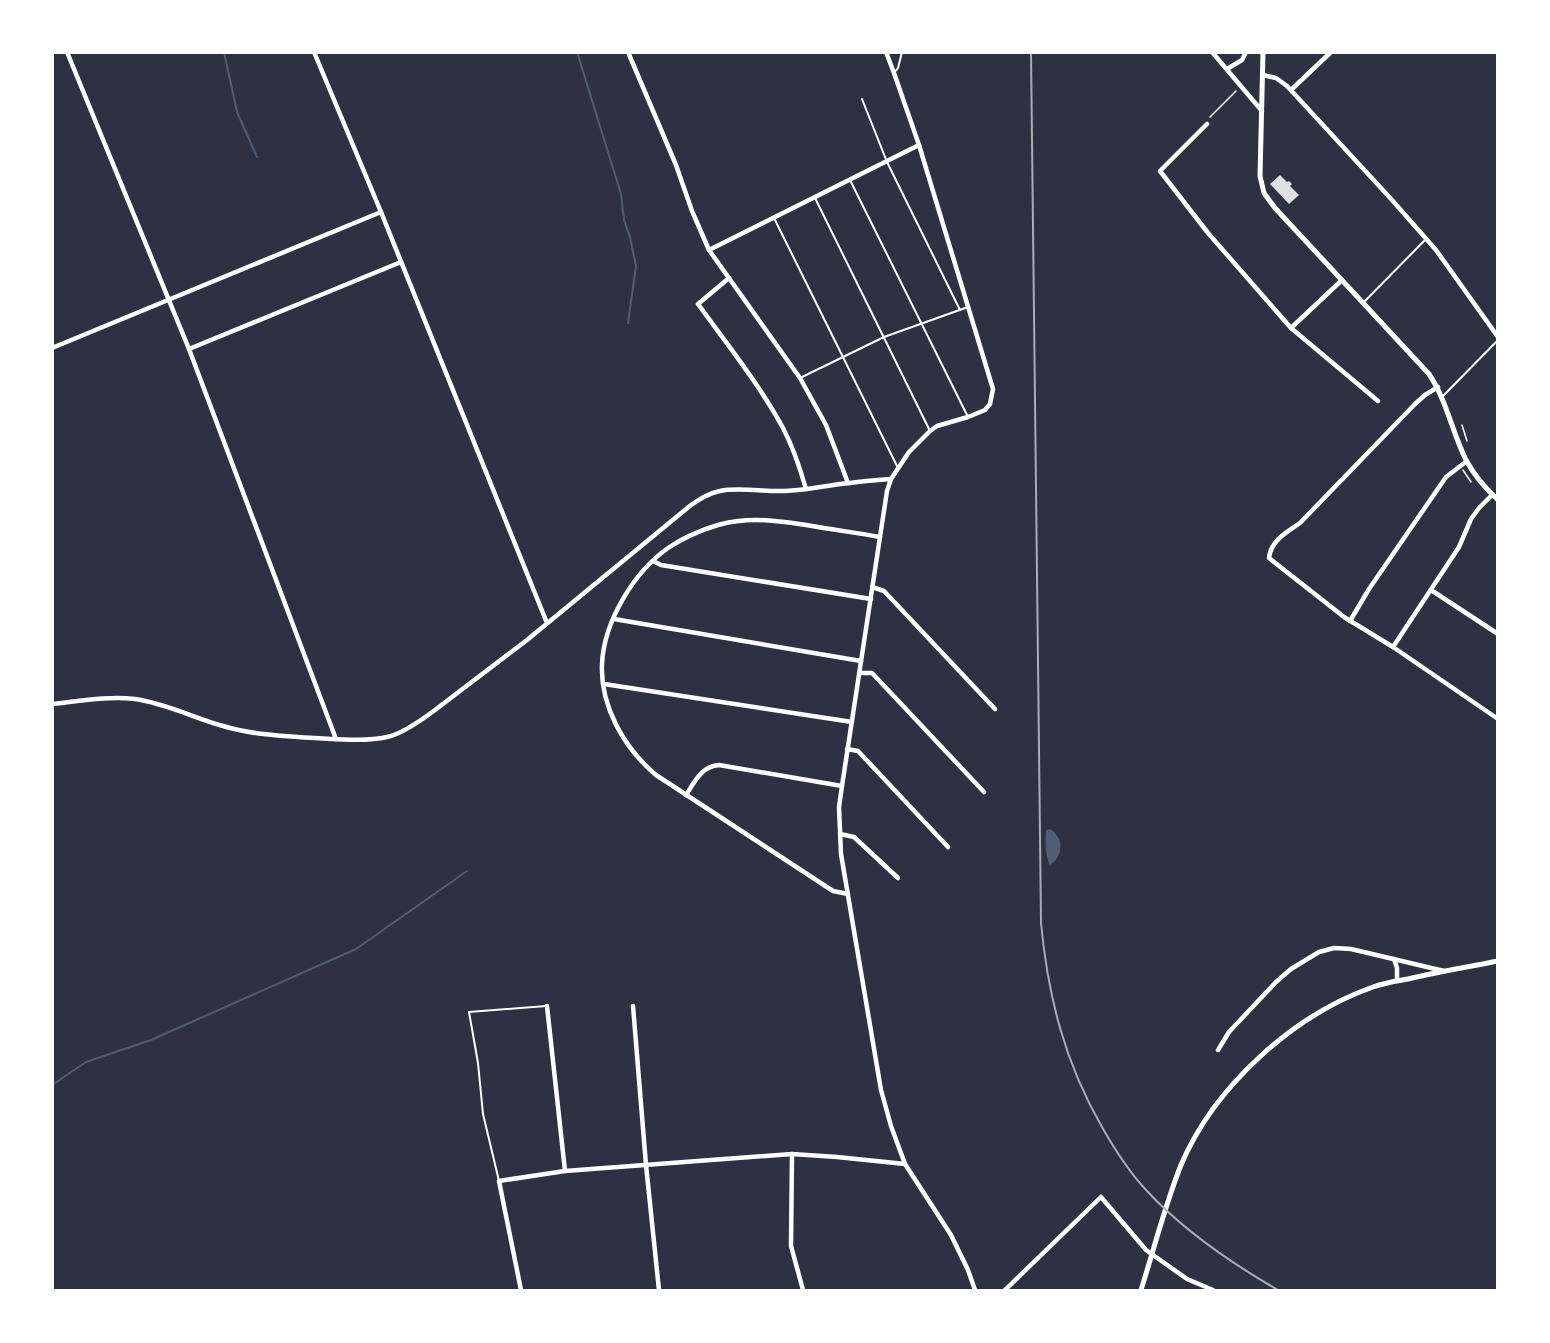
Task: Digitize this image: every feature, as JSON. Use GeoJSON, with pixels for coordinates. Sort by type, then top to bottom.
{"type":"FeatureCollection","features":[{"type":"Feature","properties":{"kind":"street"},"geometry":{"type":"LineString","coordinates":[[67,52],[189,349],[336,739]]}},
{"type":"Feature","properties":{"kind":"street"},"geometry":{"type":"LineString","coordinates":[[314,52],[547,623]]}},
{"type":"Feature","properties":{"kind":"street"},"geometry":{"type":"LineString","coordinates":[[628,52],[709,250],[800,378],[826,425],[848,483]]}},
{"type":"Feature","properties":{"kind":"street"},"geometry":{"type":"LineString","coordinates":[[886,52],[918,145],[993,389],[990,404],[985,410],[937,426],[922,437],[891,479],[887,492],[842,786],[839,807],[840,834],[881,1090],[891,1126],[905,1164],[951,1235],[975,1290]]}},
{"type":"Feature","properties":{"kind":"street"},"geometry":{"type":"LineString","coordinates":[[1212,52],[1262,111]]}},
{"type":"Feature","properties":{"kind":"street"},"geometry":{"type":"LineString","coordinates":[[1227,69],[1242,60],[1246,52]]}},
{"type":"Feature","properties":{"kind":"street"},"geometry":{"type":"LineString","coordinates":[[1263,52],[1260,179],[1264,193],[1420,363],[1438,387],[1467,460],[1477,477],[1497,500]]}},
{"type":"Feature","properties":{"kind":"street"},"geometry":{"type":"LineString","coordinates":[[1291,90],[1331,52]]}},
{"type":"Feature","properties":{"kind":"street"},"geometry":{"type":"LineString","coordinates":[[1263,75],[1276,78],[1291,90],[1426,239],[1497,338]]}},
{"type":"Feature","properties":{"kind":"street"},"geometry":{"type":"LineString","coordinates":[[1206,123],[1160,171],[1208,233],[1290,328],[1378,401]]}},
{"type":"Feature","properties":{"kind":"street"},"geometry":{"type":"LineString","coordinates":[[709,250],[918,145]]}},
{"type":"Feature","properties":{"kind":"street"},"geometry":{"type":"LineString","coordinates":[[52,348],[381,212]]}},
{"type":"Feature","properties":{"kind":"street"},"geometry":{"type":"LineString","coordinates":[[189,349],[401,262]]}},
{"type":"Feature","properties":{"kind":"street"},"geometry":{"type":"LineString","coordinates":[[729,278],[698,304],[770,405],[796,458],[806,489]]}},
{"type":"Feature","properties":{"kind":"street"},"geometry":{"type":"LineString","coordinates":[[1290,328],[1342,280]]}},
{"type":"Feature","properties":{"kind":"street"},"geometry":{"type":"LineString","coordinates":[[1438,387],[1414,404],[1300,523],[1280,537],[1269,558],[1339,614],[1393,647],[1497,719]]}},
{"type":"Feature","properties":{"kind":"street"},"geometry":{"type":"LineString","coordinates":[[1350,621],[1369,589],[1446,477],[1467,460]]}},
{"type":"Feature","properties":{"kind":"street"},"geometry":{"type":"LineString","coordinates":[[52,704],[110,698],[136,699],[164,706],[224,727],[260,734],[336,739],[389,737],[421,721],[547,623],[691,505],[709,494],[737,489],[785,491],[891,479]]}},
{"type":"Feature","properties":{"kind":"street"},"geometry":{"type":"LineString","coordinates":[[1393,647],[1459,547],[1471,519],[1492,495]]}},
{"type":"Feature","properties":{"kind":"street"},"geometry":{"type":"LineString","coordinates":[[848,894],[833,891],[645,766],[620,732],[612,714],[606,698],[602,665],[609,629],[629,590],[653,561],[683,539],[703,530],[734,521],[754,519],[880,537]]}},
{"type":"Feature","properties":{"kind":"street"},"geometry":{"type":"LineString","coordinates":[[653,561],[661,565],[871,599]]}},
{"type":"Feature","properties":{"kind":"street"},"geometry":{"type":"LineString","coordinates":[[872,587],[884,591],[995,709]]}},
{"type":"Feature","properties":{"kind":"street"},"geometry":{"type":"LineString","coordinates":[[1431,590],[1497,634]]}},
{"type":"Feature","properties":{"kind":"street"},"geometry":{"type":"LineString","coordinates":[[614,619],[861,661]]}},
{"type":"Feature","properties":{"kind":"street"},"geometry":{"type":"LineString","coordinates":[[859,672],[872,673],[984,792]]}},
{"type":"Feature","properties":{"kind":"street"},"geometry":{"type":"LineString","coordinates":[[604,684],[852,723]]}},
{"type":"Feature","properties":{"kind":"street"},"geometry":{"type":"LineString","coordinates":[[848,749],[858,751],[948,847]]}},
{"type":"Feature","properties":{"kind":"street"},"geometry":{"type":"LineString","coordinates":[[686,795],[704,770],[719,765],[842,786]]}},
{"type":"Feature","properties":{"kind":"street"},"geometry":{"type":"LineString","coordinates":[[840,834],[854,837],[898,878]]}},
{"type":"Feature","properties":{"kind":"street"},"geometry":{"type":"LineString","coordinates":[[1218,1050],[1229,1032],[1276,982],[1291,969],[1319,952],[1334,948],[1351,949],[1444,971]]}},
{"type":"Feature","properties":{"kind":"street"},"geometry":{"type":"LineString","coordinates":[[1394,959],[1397,968],[1396,981]]}},
{"type":"Feature","properties":{"kind":"street"},"geometry":{"type":"LineString","coordinates":[[1141,1290],[1182,1164],[1193,1141],[1220,1099],[1270,1048],[1306,1020],[1340,1000],[1374,986],[1497,962]]}},
{"type":"Feature","properties":{"kind":"street"},"geometry":{"type":"LineString","coordinates":[[547,1006],[565,1171]]}},
{"type":"Feature","properties":{"kind":"street"},"geometry":{"type":"LineString","coordinates":[[633,1006],[659,1290]]}},
{"type":"Feature","properties":{"kind":"street"},"geometry":{"type":"LineString","coordinates":[[521,1290],[499,1180],[565,1171],[792,1154],[905,1164]]}},
{"type":"Feature","properties":{"kind":"street"},"geometry":{"type":"LineString","coordinates":[[792,1154],[791,1246],[803,1290]]}},
{"type":"Feature","properties":{"kind":"street"},"geometry":{"type":"LineString","coordinates":[[1005,1290],[1101,1197],[1140,1245],[1187,1279],[1213,1290]]}},
{"type":"Feature","properties":{"kind":"lane"},"geometry":{"type":"LineString","coordinates":[[894,73],[900,63],[902,52]]}},
{"type":"Feature","properties":{"kind":"lane"},"geometry":{"type":"LineString","coordinates":[[862,99],[887,162],[960,310]]}},
{"type":"Feature","properties":{"kind":"lane"},"geometry":{"type":"LineString","coordinates":[[850,180],[968,417]]}},
{"type":"Feature","properties":{"kind":"lane"},"geometry":{"type":"LineString","coordinates":[[815,198],[930,431]]}},
{"type":"Feature","properties":{"kind":"lane"},"geometry":{"type":"LineString","coordinates":[[774,217],[898,468]]}},
{"type":"Feature","properties":{"kind":"lane"},"geometry":{"type":"LineString","coordinates":[[1364,303],[1426,239]]}},
{"type":"Feature","properties":{"kind":"lane"},"geometry":{"type":"LineString","coordinates":[[800,378],[884,337],[969,307]]}},
{"type":"Feature","properties":{"kind":"lane"},"geometry":{"type":"LineString","coordinates":[[1442,396],[1497,338]]}},
{"type":"Feature","properties":{"kind":"lane"},"geometry":{"type":"LineString","coordinates":[[499,1180],[483,1114],[478,1063],[469,1011],[547,1006]]}},
{"type":"Feature","properties":{"kind":"path"},"geometry":{"type":"LineString","coordinates":[[1206,123],[1238,90]]}},
{"type":"Feature","properties":{"kind":"path"},"geometry":{"type":"LineString","coordinates":[[1462,425],[1467,441]]}},
{"type":"Feature","properties":{"kind":"path"},"geometry":{"type":"LineString","coordinates":[[1463,470],[1471,482]]}},
{"type":"Feature","properties":{"kind":"water"},"geometry":{"type":"Polygon","coordinates":[[[1050,829],[1058,837],[1060,852],[1050,865],[1046,853],[1046,830],[1050,829]]]}},
{"type":"Feature","properties":{"kind":"building"},"geometry":{"type":"Polygon","coordinates":[[[1280,175],[1292,184],[1290,186],[1299,195],[1289,204],[1270,184],[1280,175]]]}},
{"type":"Feature","properties":{"kind":"waterway"},"geometry":{"type":"LineString","coordinates":[[224,52],[237,112],[257,157]]}},
{"type":"Feature","properties":{"kind":"waterway"},"geometry":{"type":"LineString","coordinates":[[577,52],[621,194],[624,220],[636,266],[628,323]]}},
{"type":"Feature","properties":{"kind":"waterway"},"geometry":{"type":"LineString","coordinates":[[52,1085],[86,1062],[151,1040],[356,949],[467,871]]}},
{"type":"Feature","properties":{"kind":"railway"},"geometry":{"type":"LineString","coordinates":[[1031,52],[1041,923],[1048,977],[1060,1029],[1078,1079],[1102,1127],[1128,1168],[1140,1184],[1176,1220],[1243,1269],[1278,1290]]}}]}
